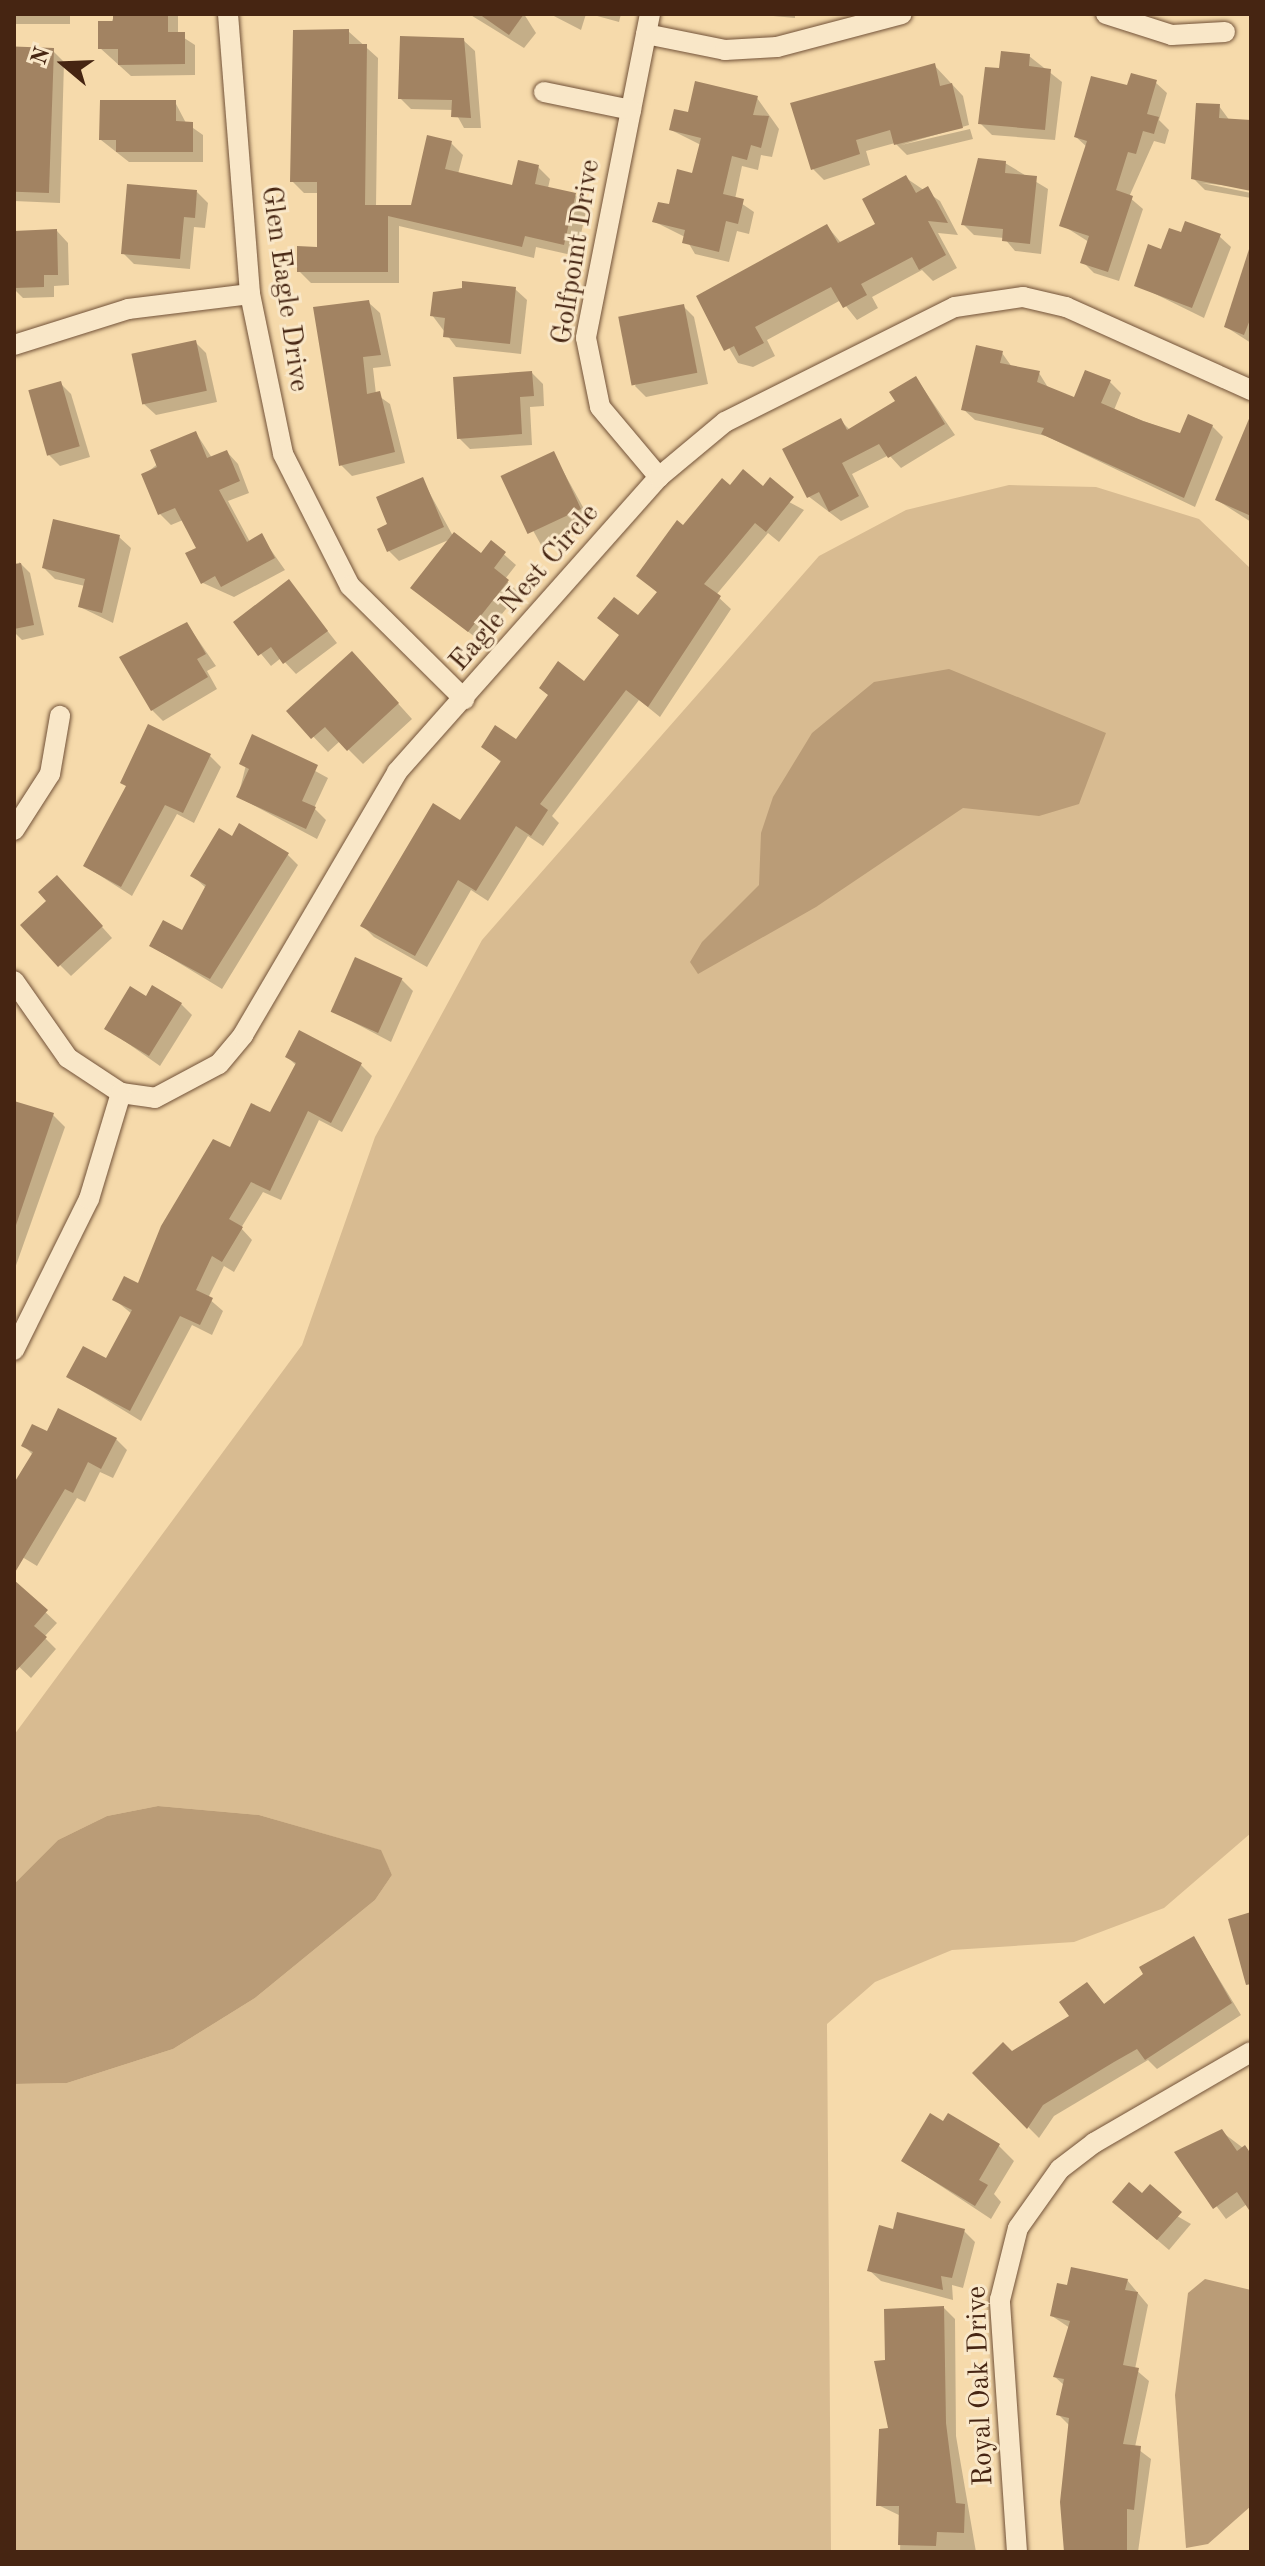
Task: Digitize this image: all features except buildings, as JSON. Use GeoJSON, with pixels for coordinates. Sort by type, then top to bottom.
{"type":"FeatureCollection","features":[{"type":"Feature","properties":{"kind":"street","name":"Glen Eagle Drive"},"geometry":{"type":"LineString","coordinates":[[228,14],[250,294],[283,454],[317,529],[350,586],[464,699]]}},
{"type":"Feature","properties":{"kind":"street"},"geometry":{"type":"LineString","coordinates":[[648,24],[725,50],[777,47],[902,14]]}},
{"type":"Feature","properties":{"kind":"street"},"geometry":{"type":"LineString","coordinates":[[1106,14],[1172,35],[1225,32]]}},
{"type":"Feature","properties":{"kind":"street","name":"Golfpoint Drive"},"geometry":{"type":"LineString","coordinates":[[648,24],[589,314],[588,375],[619,436],[659,477]]}},
{"type":"Feature","properties":{"kind":"street"},"geometry":{"type":"LineString","coordinates":[[544,92],[631,110]]}},
{"type":"Feature","properties":{"kind":"street"},"geometry":{"type":"LineString","coordinates":[[14,345],[128,309],[250,294]]}},
{"type":"Feature","properties":{"kind":"street","name":"Eagle Nest Circle"},"geometry":{"type":"LineString","coordinates":[[14,981],[68,1058],[121,1093],[155,1098],[219,1064],[243,1035],[397,772],[659,477],[725,422],[955,307],[991,298],[1066,307],[1251,390]]}},
{"type":"Feature","properties":{"kind":"street"},"geometry":{"type":"LineString","coordinates":[[14,830],[50,774],[60,716]]}},
{"type":"Feature","properties":{"kind":"street"},"geometry":{"type":"LineString","coordinates":[[14,1350],[89,1199],[121,1093]]}},
{"type":"Feature","properties":{"kind":"street","name":"Royal Oak Drive"},"geometry":{"type":"LineString","coordinates":[[1017,2552],[1000,2300],[1018,2228],[1060,2169],[1094,2143],[1251,2052]]}},
{"type":"Feature","properties":{"kind":"shaded area"},"geometry":{"type":"Polygon","coordinates":[[[1009,485],[1096,487],[1199,519],[1251,569],[1251,1833],[1164,1908],[1074,1942],[952,1950],[875,1982],[827,2024],[831,2552],[14,2552],[14,2084],[67,2083],[173,2049],[255,1998],[375,1900],[392,1875],[380,1850],[259,1815],[158,1806],[107,1816],[58,1840],[14,1884],[14,1735],[302,1345],[375,1137],[482,940],[819,556],[906,510],[1009,485]]]}},
{"type":"Feature","properties":{"kind":"shaded area"},"geometry":{"type":"Polygon","coordinates":[[[949,669],[1106,733],[1079,804],[1039,816],[963,808],[816,907],[698,974],[690,962],[702,942],[759,885],[761,833],[773,797],[812,733],[874,682],[949,669]]]}},
{"type":"Feature","properties":{"kind":"shaded area"},"geometry":{"type":"Polygon","coordinates":[[[158,1806],[259,1815],[381,1850],[392,1875],[375,1900],[255,1998],[173,2049],[67,2083],[14,2084],[14,1884],[58,1840],[107,1816],[158,1806]]]}},
{"type":"Feature","properties":{"kind":"shaded area"},"geometry":{"type":"Polygon","coordinates":[[[1205,2279],[1251,2290],[1251,2506],[1208,2544],[1186,2548],[1175,2395],[1188,2293],[1205,2279]]]}}]}
